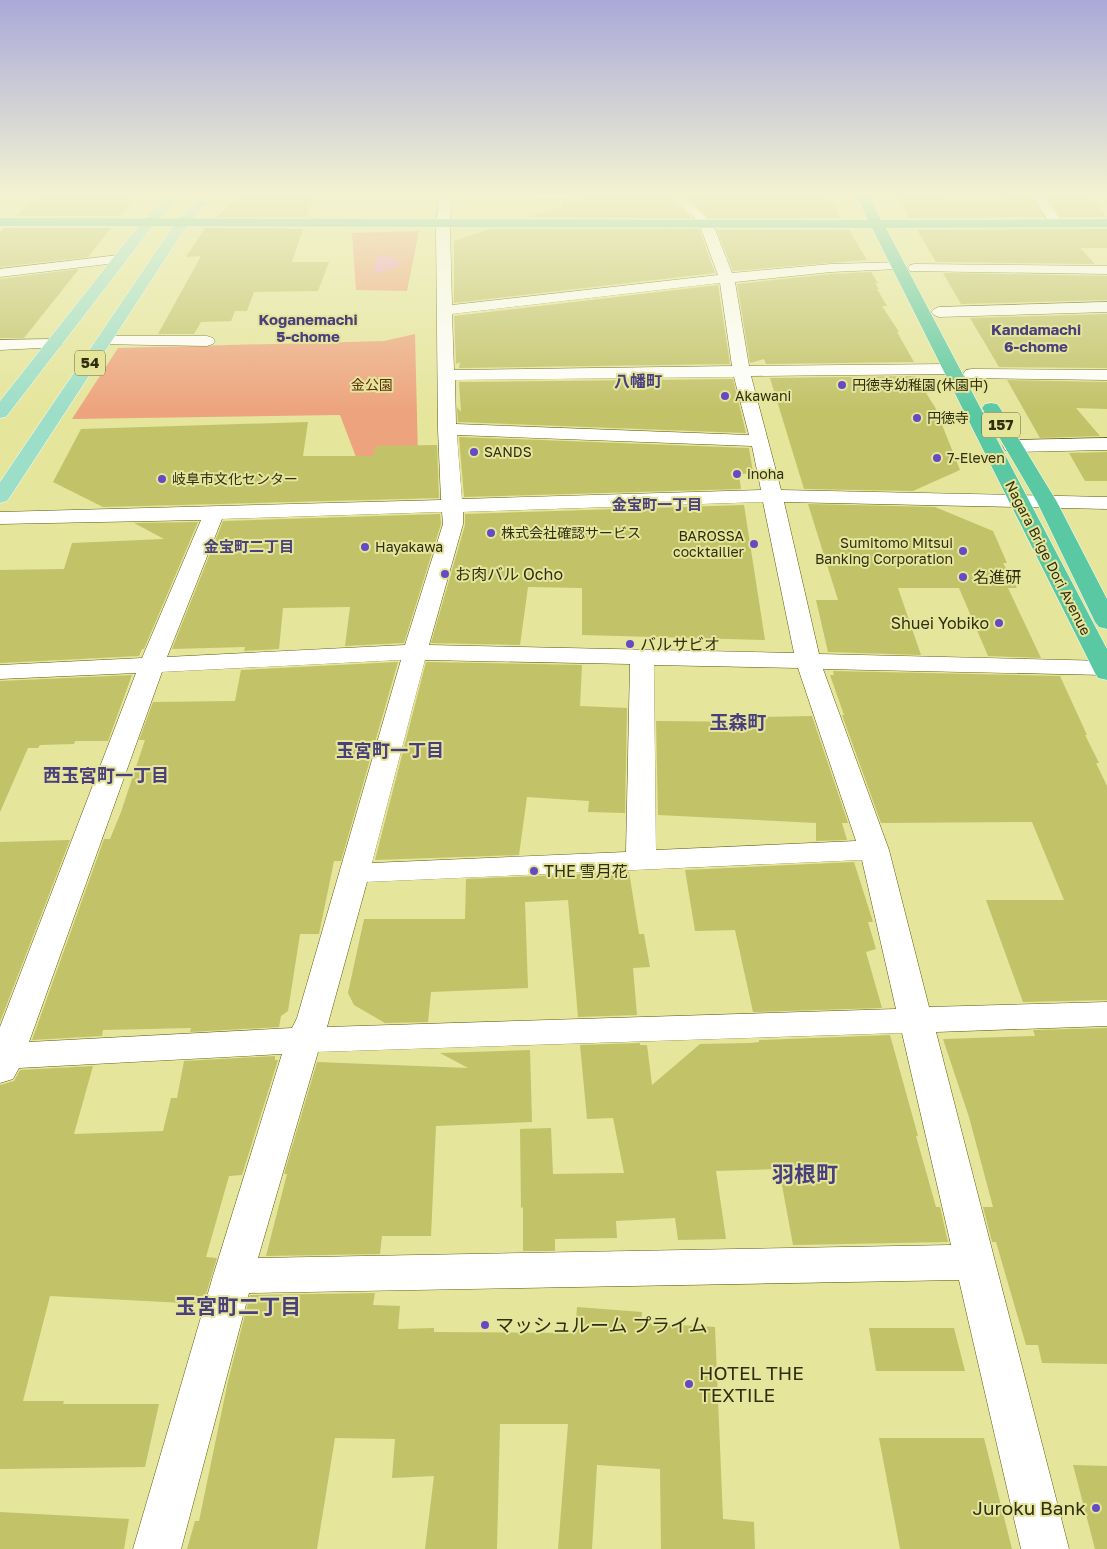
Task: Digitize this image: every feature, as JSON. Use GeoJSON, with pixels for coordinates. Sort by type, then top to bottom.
{"type":"FeatureCollection","features":[{"type":"Feature","properties":{"kind":"highway","name":"Nagara Brige Dori Avenue"},"geometry":{"type":"LineString","coordinates":[[907,267],[939,312],[1012,446],[1047,502],[1107,622]]}},
{"type":"Feature","properties":{"kind":"highway","name":"Nagara Brige Dori Avenue"},"geometry":{"type":"LineString","coordinates":[[907,267],[950,369],[1106,670]]}},
{"type":"Feature","properties":{"kind":"main road","name":"54"},"geometry":{"type":"LineString","coordinates":[[0,413],[113,267]]}},
{"type":"Feature","properties":{"kind":"main road","name":"54"},"geometry":{"type":"LineString","coordinates":[[0,497],[153,267]]}},
{"type":"Feature","properties":{"kind":"street"},"geometry":{"type":"LineString","coordinates":[[0,273],[49,267]]}},
{"type":"Feature","properties":{"kind":"street"},"geometry":{"type":"LineString","coordinates":[[157,1549],[233,1276],[304,1040],[314,1018],[415,652],[453,524],[447,428],[444,267]]}},
{"type":"Feature","properties":{"kind":"street"},"geometry":{"type":"LineString","coordinates":[[723,267],[727,278],[741,371],[760,441],[808,661],[874,850],[1046,1549]]}},
{"type":"Feature","properties":{"kind":"street"},"geometry":{"type":"LineString","coordinates":[[445,310],[727,278],[830,268],[857,267]]}},
{"type":"Feature","properties":{"kind":"street"},"geometry":{"type":"LineString","coordinates":[[971,267],[1107,270]]}},
{"type":"Feature","properties":{"kind":"street"},"geometry":{"type":"LineString","coordinates":[[939,312],[1107,307]]}},
{"type":"Feature","properties":{"kind":"street"},"geometry":{"type":"LineString","coordinates":[[104,342],[207,341]]}},
{"type":"Feature","properties":{"kind":"street"},"geometry":{"type":"LineString","coordinates":[[0,344],[54,344]]}},
{"type":"Feature","properties":{"kind":"street"},"geometry":{"type":"LineString","coordinates":[[446,374],[950,369]]}},
{"type":"Feature","properties":{"kind":"street"},"geometry":{"type":"LineString","coordinates":[[972,374],[1107,375]]}},
{"type":"Feature","properties":{"kind":"street"},"geometry":{"type":"LineString","coordinates":[[447,428],[760,441]]}},
{"type":"Feature","properties":{"kind":"street"},"geometry":{"type":"LineString","coordinates":[[1012,446],[1107,444]]}},
{"type":"Feature","properties":{"kind":"street"},"geometry":{"type":"LineString","coordinates":[[0,518],[214,514],[772,496],[1107,503]]}},
{"type":"Feature","properties":{"kind":"street"},"geometry":{"type":"LineString","coordinates":[[214,514],[152,664],[2,1062],[304,1040],[1107,1014]]}},
{"type":"Feature","properties":{"kind":"street"},"geometry":{"type":"LineString","coordinates":[[0,672],[415,652],[1106,670]]}},
{"type":"Feature","properties":{"kind":"street"},"geometry":{"type":"LineString","coordinates":[[641,860],[642,657]]}},
{"type":"Feature","properties":{"kind":"street"},"geometry":{"type":"LineString","coordinates":[[355,872],[874,850]]}},
{"type":"Feature","properties":{"kind":"street"},"geometry":{"type":"LineString","coordinates":[[233,1276],[975,1262]]}},
{"type":"Feature","properties":{"kind":"green space"},"geometry":{"type":"Polygon","coordinates":[[[354,267],[412,267],[407,291],[356,290],[354,267]]]}},
{"type":"Feature","properties":{"kind":"green space","name":"金公園"},"geometry":{"type":"Polygon","coordinates":[[[415,334],[418,457],[356,457],[340,415],[72,419],[118,348],[384,341],[415,334]]]}},
{"type":"Feature","properties":{"kind":"shaded area"},"geometry":{"type":"Polygon","coordinates":[[[375,267],[394,267],[389,270],[373,273],[375,267]]]}},
{"type":"Feature","properties":{"kind":"building"},"geometry":{"type":"Polygon","coordinates":[[[195,267],[327,267],[318,291],[254,292],[247,311],[235,311],[231,321],[201,322],[194,334],[158,334],[195,267]]]}},
{"type":"Feature","properties":{"kind":"building"},"geometry":{"type":"Polygon","coordinates":[[[454,267],[713,267],[715,273],[454,303],[454,267]]]}},
{"type":"Feature","properties":{"kind":"building"},"geometry":{"type":"Polygon","coordinates":[[[732,267],[778,267],[733,271],[732,267]]]}},
{"type":"Feature","properties":{"kind":"building"},"geometry":{"type":"Polygon","coordinates":[[[79,269],[24,338],[0,338],[0,279],[79,269]]]}},
{"type":"Feature","properties":{"kind":"building"},"geometry":{"type":"Polygon","coordinates":[[[871,272],[878,283],[875,283],[879,289],[877,289],[887,306],[882,306],[899,332],[897,332],[914,362],[766,364],[764,359],[750,363],[737,284],[831,274],[871,272]]]}},
{"type":"Feature","properties":{"kind":"building"},"geometry":{"type":"Polygon","coordinates":[[[943,273],[1107,276],[1107,300],[961,304],[943,273]]]}},
{"type":"Feature","properties":{"kind":"building"},"geometry":{"type":"Polygon","coordinates":[[[718,285],[730,364],[459,368],[460,362],[456,364],[454,316],[718,285]]]}},
{"type":"Feature","properties":{"kind":"building"},"geometry":{"type":"Polygon","coordinates":[[[1107,314],[1107,368],[999,367],[970,318],[1107,314]]]}},
{"type":"Feature","properties":{"kind":"building"},"geometry":{"type":"Polygon","coordinates":[[[915,376],[935,407],[960,470],[913,491],[804,489],[770,378],[915,376]]]}},
{"type":"Feature","properties":{"kind":"building"},"geometry":{"type":"Polygon","coordinates":[[[733,379],[746,433],[458,422],[457,407],[461,412],[459,382],[733,379]]]}},
{"type":"Feature","properties":{"kind":"building"},"geometry":{"type":"Polygon","coordinates":[[[1007,380],[1107,382],[1107,409],[1076,408],[1100,436],[1040,438],[1007,380]]]}},
{"type":"Feature","properties":{"kind":"building","name":"岐阜市文化センター"},"geometry":{"type":"Polygon","coordinates":[[[308,422],[303,456],[373,456],[376,446],[437,445],[439,498],[103,507],[53,482],[81,429],[308,422]]]}},
{"type":"Feature","properties":{"kind":"building"},"geometry":{"type":"Polygon","coordinates":[[[459,437],[749,448],[753,472],[739,475],[741,489],[464,497],[459,437]]]}},
{"type":"Feature","properties":{"kind":"building"},"geometry":{"type":"Polygon","coordinates":[[[1107,452],[1107,481],[1085,481],[1069,453],[1107,452]]]}},
{"type":"Feature","properties":{"kind":"building"},"geometry":{"type":"Polygon","coordinates":[[[808,504],[935,507],[993,531],[1007,563],[1003,563],[1017,588],[1008,588],[1041,658],[988,656],[959,588],[898,588],[921,655],[828,652],[816,600],[838,600],[808,504]]]}},
{"type":"Feature","properties":{"kind":"building"},"geometry":{"type":"Polygon","coordinates":[[[744,505],[765,640],[582,635],[582,588],[528,587],[520,645],[431,643],[465,525],[465,514],[744,505]]]}},
{"type":"Feature","properties":{"kind":"building"},"geometry":{"type":"Polygon","coordinates":[[[440,514],[441,524],[404,643],[345,646],[350,607],[283,608],[279,649],[244,651],[245,647],[172,649],[223,521],[440,514]]]}},
{"type":"Feature","properties":{"kind":"building"},"geometry":{"type":"Polygon","coordinates":[[[198,522],[144,649],[142,649],[139,656],[0,663],[0,570],[64,569],[72,543],[164,539],[134,523],[198,522]]]}},
{"type":"Feature","properties":{"kind":"building"},"geometry":{"type":"Polygon","coordinates":[[[398,662],[341,861],[334,861],[319,934],[300,934],[288,1011],[281,1016],[279,1027],[190,1032],[191,1028],[103,1030],[102,1036],[32,1040],[104,839],[110,839],[121,812],[145,740],[139,740],[153,702],[235,701],[241,670],[398,662]]]}},
{"type":"Feature","properties":{"kind":"building"},"geometry":{"type":"Polygon","coordinates":[[[426,662],[582,665],[580,706],[627,708],[625,813],[588,812],[589,801],[527,797],[519,855],[375,860],[426,662]]]}},
{"type":"Feature","properties":{"kind":"building"},"geometry":{"type":"Polygon","coordinates":[[[833,671],[1060,676],[1099,763],[1096,763],[1107,786],[1107,1000],[1023,1002],[986,900],[1064,900],[1032,822],[881,823],[842,715],[844,715],[830,675],[834,675],[833,671]]]}},
{"type":"Feature","properties":{"kind":"building"},"geometry":{"type":"Polygon","coordinates":[[[132,675],[108,741],[75,741],[74,744],[40,745],[38,748],[28,748],[0,812],[0,681],[132,675]]]}},
{"type":"Feature","properties":{"kind":"building"},"geometry":{"type":"Polygon","coordinates":[[[812,716],[848,823],[842,823],[847,840],[816,841],[816,823],[658,815],[656,721],[757,722],[756,717],[812,716]]]}},
{"type":"Feature","properties":{"kind":"building"},"geometry":{"type":"Polygon","coordinates":[[[70,840],[0,1022],[0,842],[70,840]]]}},
{"type":"Feature","properties":{"kind":"building"},"geometry":{"type":"Polygon","coordinates":[[[854,862],[873,922],[868,922],[876,949],[866,952],[882,1008],[753,1012],[735,930],[695,931],[685,870],[854,862]]]}},
{"type":"Feature","properties":{"kind":"building"},"geometry":{"type":"Polygon","coordinates":[[[629,872],[639,934],[644,934],[650,967],[633,968],[637,1015],[578,1017],[568,900],[525,902],[528,988],[431,992],[428,1022],[385,1023],[354,1005],[348,993],[364,919],[465,919],[466,879],[629,872]]]}},
{"type":"Feature","properties":{"kind":"building"},"geometry":{"type":"Polygon","coordinates":[[[1107,1028],[1107,1364],[1042,1363],[1038,1345],[1026,1345],[996,1242],[992,1242],[983,1207],[993,1207],[969,1117],[943,1039],[1035,1036],[1033,1030],[1107,1028]]]}},
{"type":"Feature","properties":{"kind":"building"},"geometry":{"type":"Polygon","coordinates":[[[890,1035],[918,1136],[916,1136],[936,1207],[940,1207],[948,1242],[793,1245],[779,1169],[716,1171],[726,1239],[678,1240],[675,1218],[616,1221],[617,1238],[555,1239],[555,1251],[523,1251],[520,1129],[551,1128],[553,1174],[624,1173],[613,1118],[587,1119],[580,1045],[640,1043],[640,1045],[647,1045],[652,1085],[700,1044],[890,1035]]]}},
{"type":"Feature","properties":{"kind":"building"},"geometry":{"type":"Polygon","coordinates":[[[530,1050],[532,1122],[436,1126],[431,1236],[382,1236],[380,1254],[266,1256],[287,1174],[284,1174],[317,1062],[468,1068],[440,1053],[530,1050]]]}},
{"type":"Feature","properties":{"kind":"building"},"geometry":{"type":"Polygon","coordinates":[[[275,1056],[275,1060],[278,1060],[242,1175],[229,1176],[206,1257],[217,1258],[203,1304],[50,1296],[23,1401],[64,1401],[63,1404],[159,1404],[145,1467],[0,1469],[0,1085],[14,1081],[20,1070],[93,1066],[74,1134],[163,1131],[171,1098],[177,1098],[184,1061],[275,1056]]]}},
{"type":"Feature","properties":{"kind":"building"},"geometry":{"type":"Polygon","coordinates":[[[375,1293],[373,1305],[400,1306],[398,1329],[434,1328],[434,1332],[575,1333],[577,1307],[642,1312],[641,1323],[715,1327],[723,1519],[754,1522],[755,1549],[661,1549],[660,1469],[597,1465],[592,1549],[558,1549],[568,1424],[500,1424],[497,1549],[425,1549],[434,1476],[392,1478],[395,1439],[335,1438],[317,1549],[187,1549],[195,1521],[199,1521],[228,1381],[250,1295],[375,1293]]]}},
{"type":"Feature","properties":{"kind":"building"},"geometry":{"type":"Polygon","coordinates":[[[869,1328],[954,1328],[965,1371],[876,1371],[869,1328]]]}},
{"type":"Feature","properties":{"kind":"building"},"geometry":{"type":"Polygon","coordinates":[[[879,1438],[984,1438],[1012,1549],[900,1549],[879,1438]]]}},
{"type":"Feature","properties":{"kind":"building","name":"Juroku Bank"},"geometry":{"type":"Polygon","coordinates":[[[1073,1465],[1107,1466],[1107,1549],[1095,1549],[1073,1465]]]}},
{"type":"Feature","properties":{"kind":"building"},"geometry":{"type":"Polygon","coordinates":[[[0,1512],[129,1519],[124,1549],[0,1549],[0,1512]]]}},
{"type":"Feature","properties":{"kind":"place","name":"円徳寺幼稚園(休園中)"},"geometry":{"type":"Point","coordinates":[842,385]}},
{"type":"Feature","properties":{"kind":"place","name":"Akawani"},"geometry":{"type":"Point","coordinates":[725,396]}},
{"type":"Feature","properties":{"kind":"place","name":"円徳寺"},"geometry":{"type":"Point","coordinates":[917,418]}},
{"type":"Feature","properties":{"kind":"place","name":"SANDS"},"geometry":{"type":"Point","coordinates":[474,452]}},
{"type":"Feature","properties":{"kind":"place","name":"7-Eleven"},"geometry":{"type":"Point","coordinates":[937,458]}},
{"type":"Feature","properties":{"kind":"place","name":"inoha"},"geometry":{"type":"Point","coordinates":[737,474]}},
{"type":"Feature","properties":{"kind":"place","name":"岐阜市文化センター"},"geometry":{"type":"Point","coordinates":[162,479]}},
{"type":"Feature","properties":{"kind":"place","name":"株式会社確認サービス"},"geometry":{"type":"Point","coordinates":[491,533]}},
{"type":"Feature","properties":{"kind":"place","name":"BAROSSA cocktailier"},"geometry":{"type":"Point","coordinates":[754,544]}},
{"type":"Feature","properties":{"kind":"place","name":"Hayakawa"},"geometry":{"type":"Point","coordinates":[365,547]}},
{"type":"Feature","properties":{"kind":"place","name":"Sumitomo Mitsui Banking Corporation"},"geometry":{"type":"Point","coordinates":[963,551]}},
{"type":"Feature","properties":{"kind":"place","name":"お肉バル Ocho"},"geometry":{"type":"Point","coordinates":[445,574]}},
{"type":"Feature","properties":{"kind":"place","name":"名進研"},"geometry":{"type":"Point","coordinates":[963,577]}},
{"type":"Feature","properties":{"kind":"place","name":"Shuei Yobiko"},"geometry":{"type":"Point","coordinates":[999,623]}},
{"type":"Feature","properties":{"kind":"place","name":"バルサビオ"},"geometry":{"type":"Point","coordinates":[630,644]}},
{"type":"Feature","properties":{"kind":"place","name":"THE 雪月花"},"geometry":{"type":"Point","coordinates":[534,871]}},
{"type":"Feature","properties":{"kind":"place","name":"マッシュルーム プライム"},"geometry":{"type":"Point","coordinates":[485,1325]}},
{"type":"Feature","properties":{"kind":"place","name":"HOTEL THE TEXTILE"},"geometry":{"type":"Point","coordinates":[689,1384]}},
{"type":"Feature","properties":{"kind":"place","name":"Juroku Bank"},"geometry":{"type":"Point","coordinates":[1096,1508]}},
{"type":"Feature","properties":{"kind":"district","name":"Koganemachi 5-chome"},"geometry":{"type":"Point","coordinates":[308,328]}},
{"type":"Feature","properties":{"kind":"district","name":"Kandamachi 6-chome"},"geometry":{"type":"Point","coordinates":[1036,338]}},
{"type":"Feature","properties":{"kind":"district","name":"八幡町"},"geometry":{"type":"Point","coordinates":[638,381]}},
{"type":"Feature","properties":{"kind":"district","name":"金宝町一丁目"},"geometry":{"type":"Point","coordinates":[657,505]}},
{"type":"Feature","properties":{"kind":"district","name":"金宝町二丁目"},"geometry":{"type":"Point","coordinates":[249,547]}},
{"type":"Feature","properties":{"kind":"district","name":"玉森町"},"geometry":{"type":"Point","coordinates":[738,722]}},
{"type":"Feature","properties":{"kind":"district","name":"玉宮町一丁目"},"geometry":{"type":"Point","coordinates":[390,751]}},
{"type":"Feature","properties":{"kind":"district","name":"西玉宮町一丁目"},"geometry":{"type":"Point","coordinates":[106,776]}},
{"type":"Feature","properties":{"kind":"district","name":"羽根町"},"geometry":{"type":"Point","coordinates":[805,1174]}},
{"type":"Feature","properties":{"kind":"district","name":"玉宮町二丁目"},"geometry":{"type":"Point","coordinates":[238,1307]}}]}
